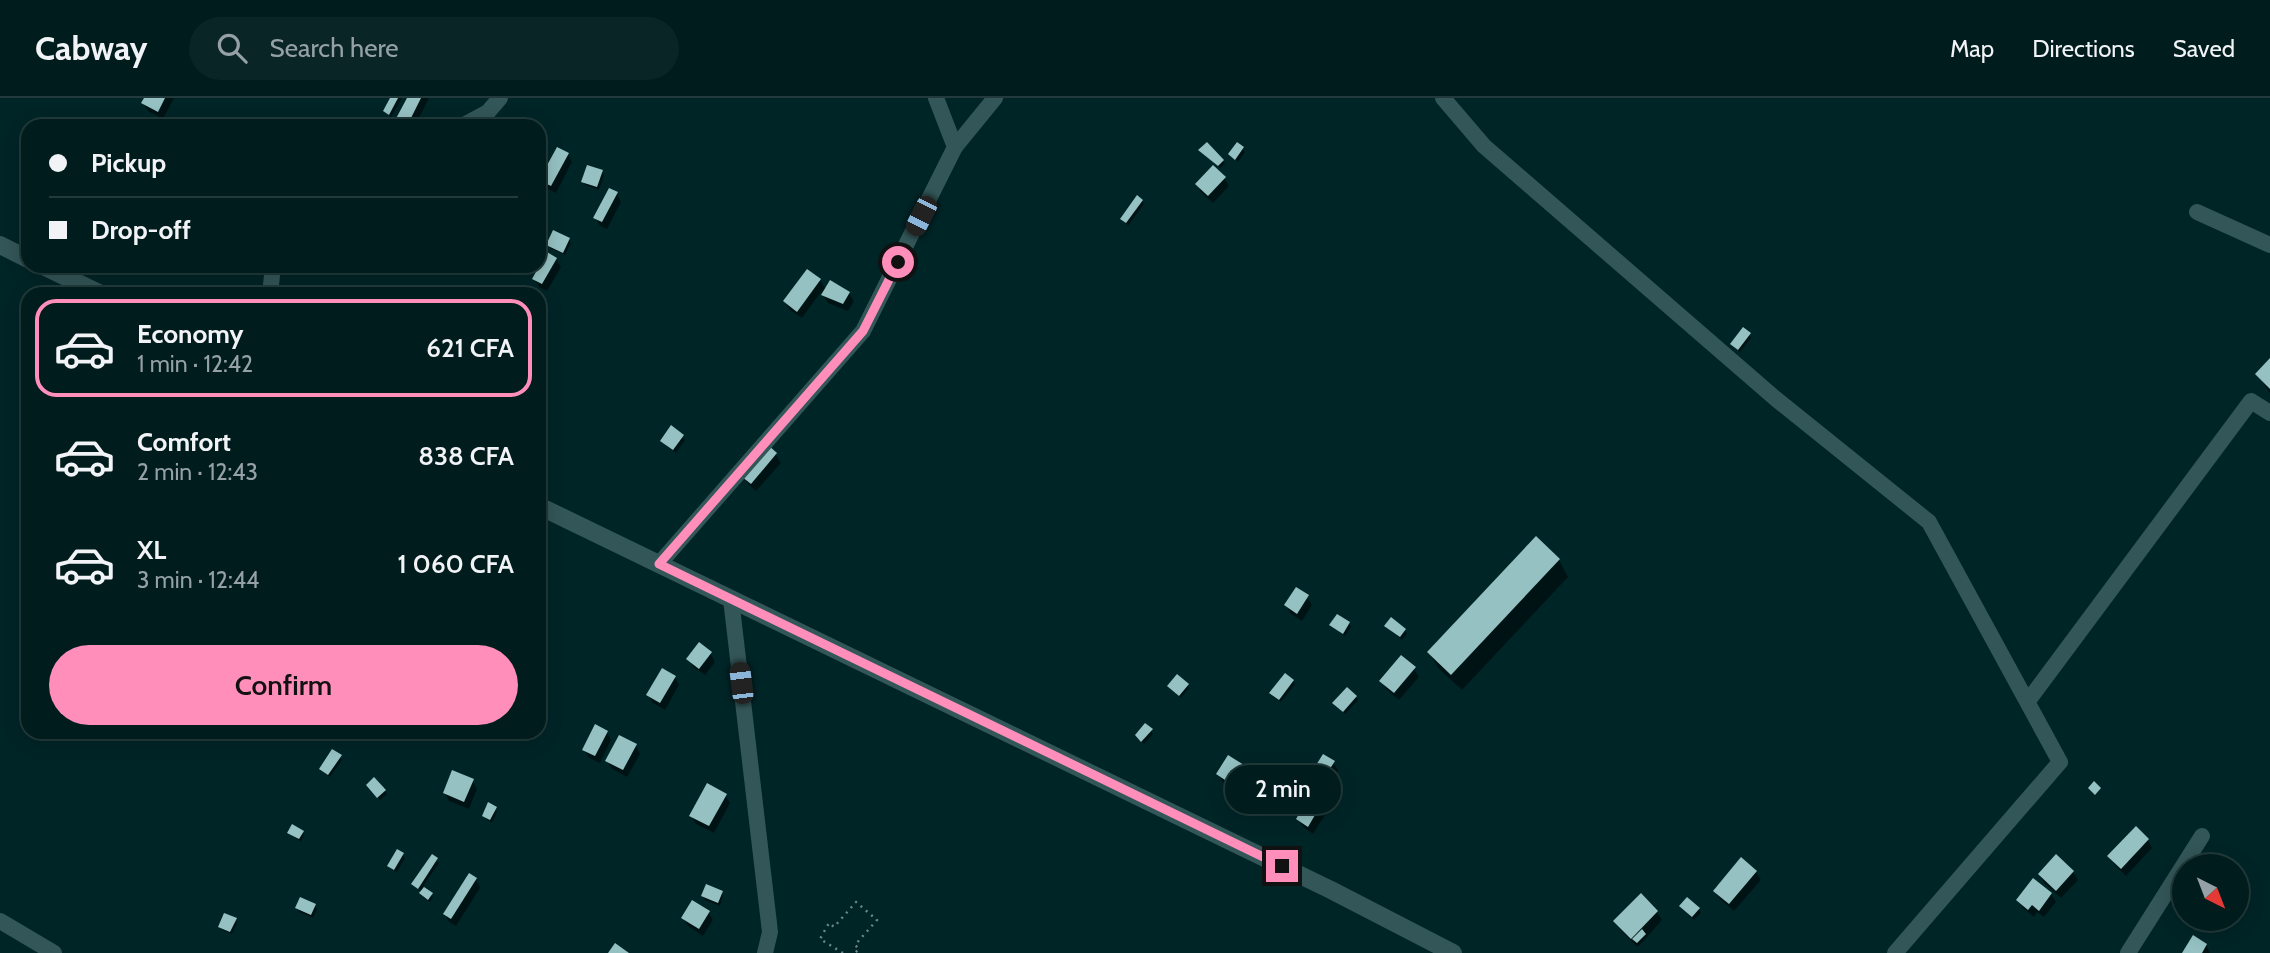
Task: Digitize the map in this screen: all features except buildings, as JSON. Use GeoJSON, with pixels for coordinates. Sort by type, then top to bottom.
{"type":"FeatureCollection","features":[{"type":"Feature","properties":{"kind":"main road"},"geometry":{"type":"LineString","coordinates":[[0,245],[21,256]]}},
{"type":"Feature","properties":{"kind":"main road"},"geometry":{"type":"LineString","coordinates":[[58,273],[86,287]]}},
{"type":"Feature","properties":{"kind":"main road"},"geometry":{"type":"LineString","coordinates":[[546,509],[1331,890],[1453,953]]}},
{"type":"Feature","properties":{"kind":"street"},"geometry":{"type":"LineString","coordinates":[[475,119],[488,112],[500,98]]}},
{"type":"Feature","properties":{"kind":"street"},"geometry":{"type":"LineString","coordinates":[[936,98],[955,148]]}},
{"type":"Feature","properties":{"kind":"street"},"geometry":{"type":"LineString","coordinates":[[659,564],[863,331],[955,148],[995,98]]}},
{"type":"Feature","properties":{"kind":"street"},"geometry":{"type":"LineString","coordinates":[[1443,98],[1485,146],[1776,399],[1929,522],[2028,701],[2060,762],[1895,953]]}},
{"type":"Feature","properties":{"kind":"street"},"geometry":{"type":"LineString","coordinates":[[2197,212],[2270,245]]}},
{"type":"Feature","properties":{"kind":"street"},"geometry":{"type":"LineString","coordinates":[[2028,701],[2251,401],[2270,413]]}},
{"type":"Feature","properties":{"kind":"street"},"geometry":{"type":"LineString","coordinates":[[731,599],[769,932],[765,953]]}},
{"type":"Feature","properties":{"kind":"street"},"geometry":{"type":"LineString","coordinates":[[2130,952],[2202,836]]}},
{"type":"Feature","properties":{"kind":"street"},"geometry":{"type":"LineString","coordinates":[[0,921],[54,953]]}},
{"type":"Feature","properties":{"kind":"path"},"geometry":{"type":"LineString","coordinates":[[843,953],[820,939],[830,923],[834,927],[856,902],[877,920],[855,945],[859,949],[855,953]]}},
{"type":"Feature","properties":{"kind":"route"},"geometry":{"type":"LineString","coordinates":[[898,262],[863,331],[659,564],[1282,866]]}}]}
